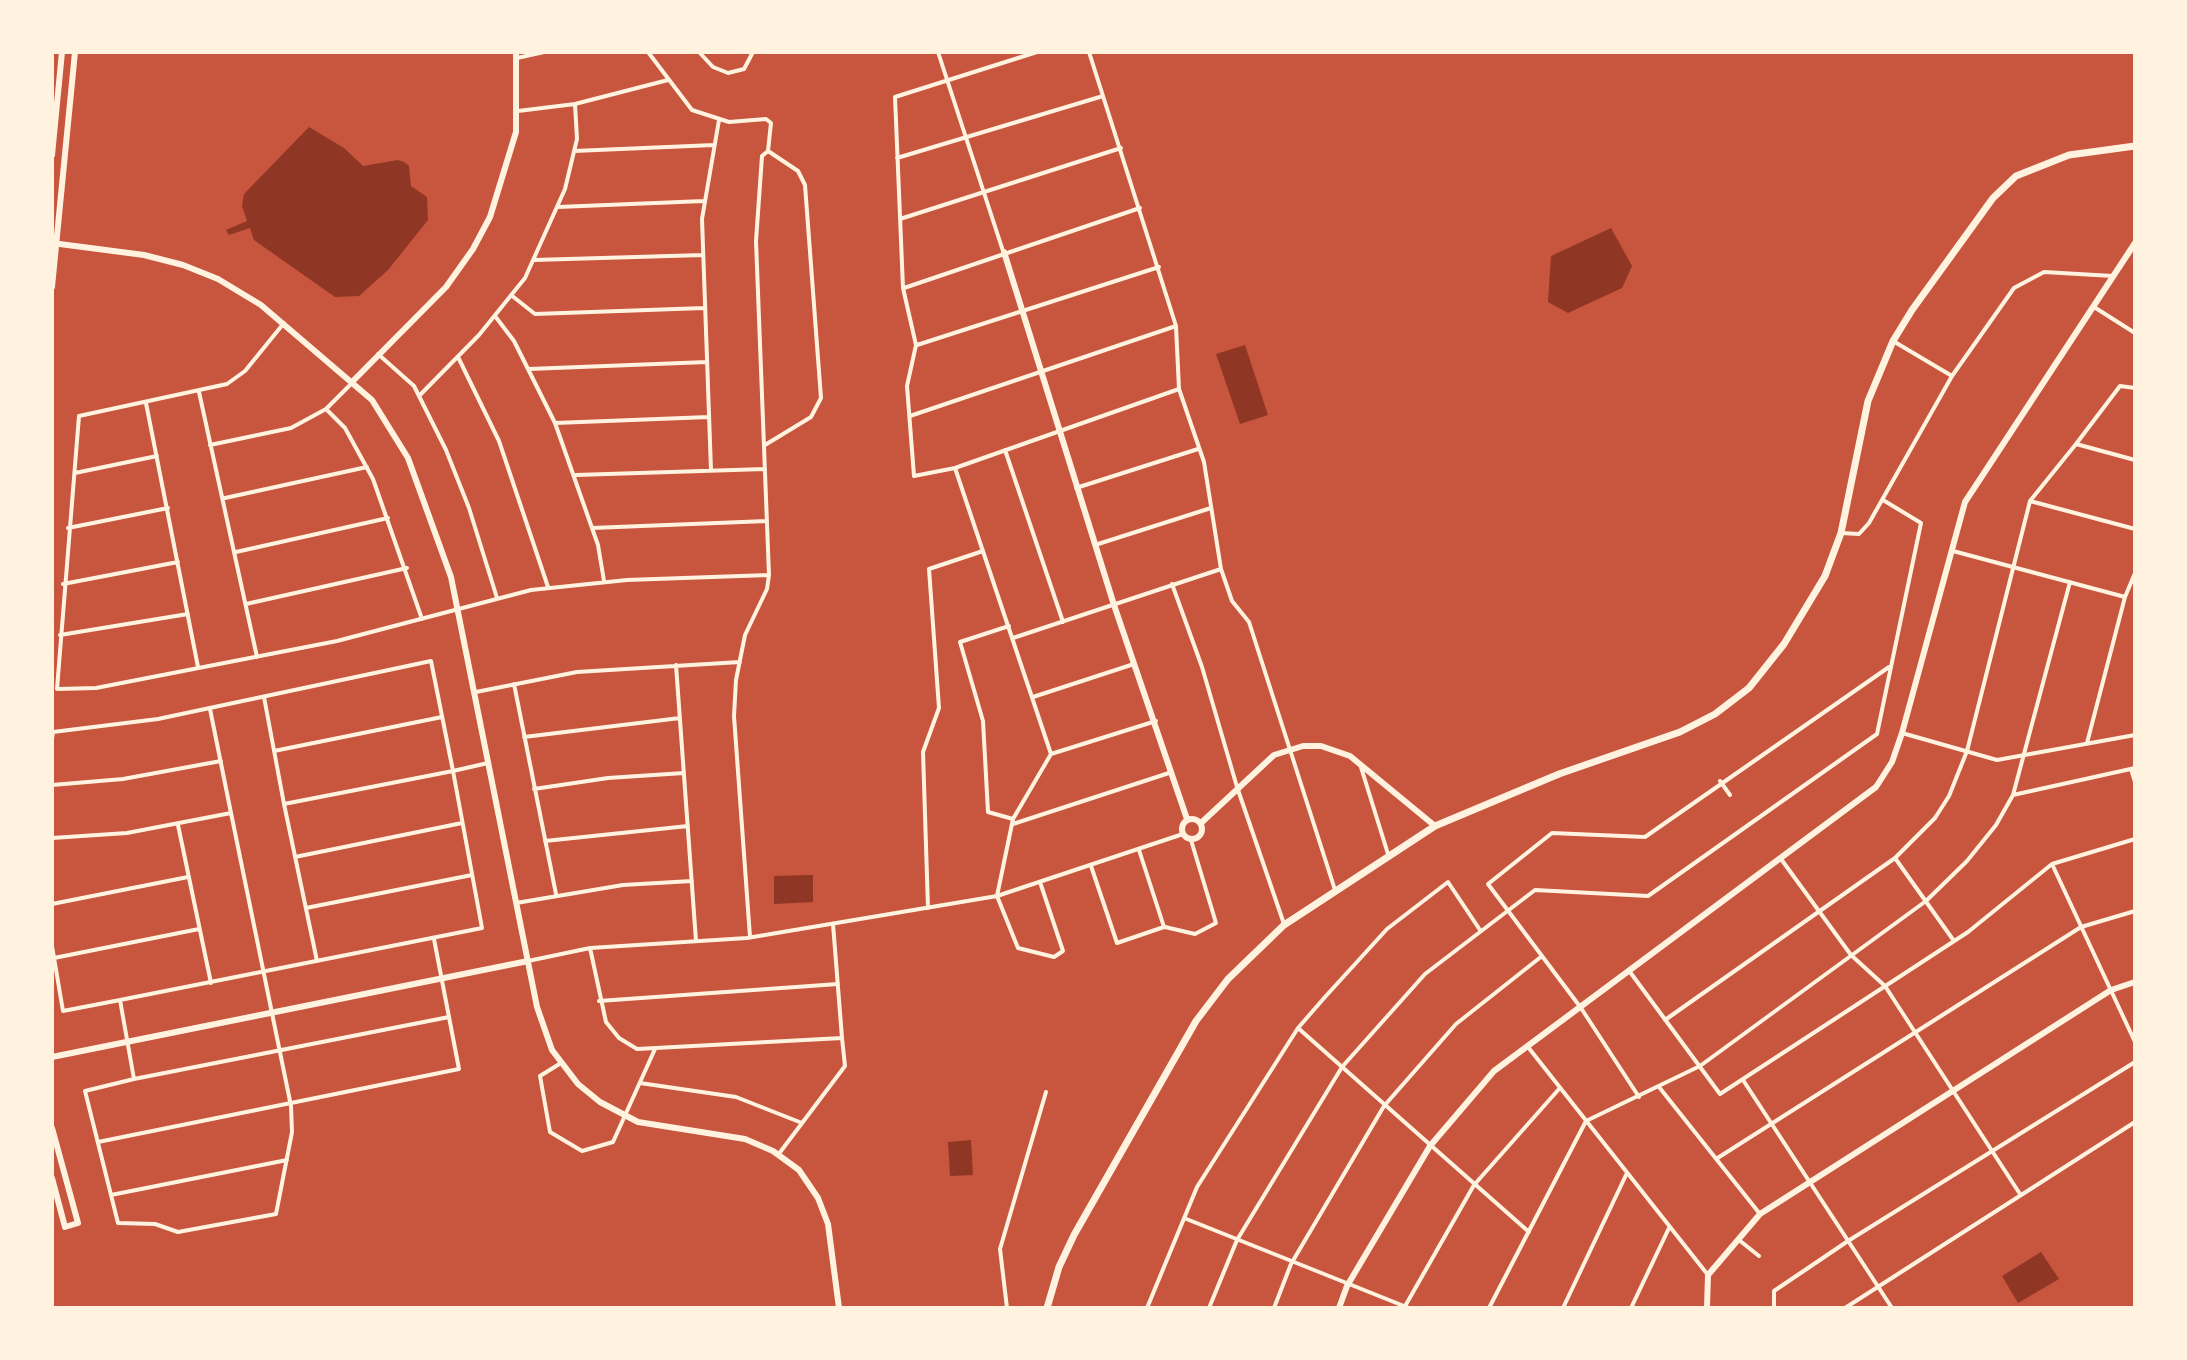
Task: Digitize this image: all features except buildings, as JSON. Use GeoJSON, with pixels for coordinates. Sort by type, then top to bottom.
{"type":"FeatureCollection","features":[{"type":"Feature","properties":{"kind":"main road"},"geometry":{"type":"LineString","coordinates":[[1047,1308],[1059,1267],[1074,1235],[1196,1021],[1228,979],[1284,925],[1435,826],[1559,774],[1680,732],[1734,702],[1763,673],[1784,644],[1825,576],[1841,533],[1868,401],[1893,341],[1993,198],[2010,181],[2056,159],[2135,146]]}},
{"type":"Feature","properties":{"kind":"street"},"geometry":{"type":"LineString","coordinates":[[52,155],[62,52]]}},
{"type":"Feature","properties":{"kind":"street"},"geometry":{"type":"LineString","coordinates":[[52,287],[75,52]]}},
{"type":"Feature","properties":{"kind":"street"},"geometry":{"type":"LineString","coordinates":[[210,445],[291,428],[326,409],[446,287],[473,249],[502,187],[518,111],[517,55],[544,52]]}},
{"type":"Feature","properties":{"kind":"street"},"geometry":{"type":"LineString","coordinates":[[648,52],[692,110],[719,120],[766,119],[771,123],[768,151],[762,156],[756,241],[769,575],[767,589],[745,635],[734,716],[750,937]]}},
{"type":"Feature","properties":{"kind":"street"},"geometry":{"type":"LineString","coordinates":[[699,52],[713,67],[728,73],[744,69],[753,52]]}},
{"type":"Feature","properties":{"kind":"street"},"geometry":{"type":"LineString","coordinates":[[938,52],[1004,252],[1057,430],[1187,819],[1182,827],[1183,834],[1191,840],[1216,923],[1195,934],[1164,927],[1117,943],[1091,866]]}},
{"type":"Feature","properties":{"kind":"street"},"geometry":{"type":"LineString","coordinates":[[1037,52],[895,97],[903,288],[916,345],[907,386],[914,476],[955,468],[1179,389]]}},
{"type":"Feature","properties":{"kind":"street"},"geometry":{"type":"LineString","coordinates":[[1089,52],[1176,326],[1179,389],[1198,449],[1221,569],[1232,601],[1249,622],[1335,890]]}},
{"type":"Feature","properties":{"kind":"street"},"geometry":{"type":"LineString","coordinates":[[518,111],[575,104],[668,80]]}},
{"type":"Feature","properties":{"kind":"street"},"geometry":{"type":"LineString","coordinates":[[897,158],[1103,96]]}},
{"type":"Feature","properties":{"kind":"street"},"geometry":{"type":"LineString","coordinates":[[419,396],[495,316],[534,260],[558,207],[574,151],[575,104]]}},
{"type":"Feature","properties":{"kind":"street"},"geometry":{"type":"LineString","coordinates":[[711,470],[704,308],[704,201],[719,120]]}},
{"type":"Feature","properties":{"kind":"street"},"geometry":{"type":"LineString","coordinates":[[574,151],[714,145]]}},
{"type":"Feature","properties":{"kind":"street"},"geometry":{"type":"LineString","coordinates":[[900,219],[1121,148]]}},
{"type":"Feature","properties":{"kind":"street"},"geometry":{"type":"LineString","coordinates":[[765,445],[811,417],[821,398],[805,185],[798,171],[768,151]]}},
{"type":"Feature","properties":{"kind":"street"},"geometry":{"type":"LineString","coordinates":[[558,207],[704,201]]}},
{"type":"Feature","properties":{"kind":"street"},"geometry":{"type":"LineString","coordinates":[[903,288],[1140,208]]}},
{"type":"Feature","properties":{"kind":"street"},"geometry":{"type":"LineString","coordinates":[[54,243],[110,248],[183,265],[244,293],[353,381],[381,412],[408,458],[436,532],[458,609],[528,961],[552,1050],[578,1084],[600,1102],[638,1122],[745,1139],[778,1155],[799,1170],[818,1198],[828,1224],[839,1308]]}},
{"type":"Feature","properties":{"kind":"street"},"geometry":{"type":"LineString","coordinates":[[1339,1308],[1349,1284],[1430,1146],[1494,1071],[1876,787],[1892,762],[1902,733],[1950,550],[1970,493],[2135,243]]}},
{"type":"Feature","properties":{"kind":"street"},"geometry":{"type":"LineString","coordinates":[[534,260],[703,255]]}},
{"type":"Feature","properties":{"kind":"street"},"geometry":{"type":"LineString","coordinates":[[916,345],[1159,267]]}},
{"type":"Feature","properties":{"kind":"street"},"geometry":{"type":"LineString","coordinates":[[1841,533],[1862,532],[1952,376],[2014,288],[2044,272],[2113,276]]}},
{"type":"Feature","properties":{"kind":"street"},"geometry":{"type":"LineString","coordinates":[[511,295],[535,314],[704,308]]}},
{"type":"Feature","properties":{"kind":"street"},"geometry":{"type":"LineString","coordinates":[[2094,307],[2135,333]]}},
{"type":"Feature","properties":{"kind":"street"},"geometry":{"type":"LineString","coordinates":[[495,316],[529,369],[555,423],[592,528],[604,581]]}},
{"type":"Feature","properties":{"kind":"street"},"geometry":{"type":"LineString","coordinates":[[284,323],[237,378],[199,392],[79,416],[63,584],[57,689],[96,688],[257,657],[548,587],[604,581],[769,575]]}},
{"type":"Feature","properties":{"kind":"street"},"geometry":{"type":"LineString","coordinates":[[910,416],[1176,326]]}},
{"type":"Feature","properties":{"kind":"street"},"geometry":{"type":"LineString","coordinates":[[1893,341],[1952,376]]}},
{"type":"Feature","properties":{"kind":"street"},"geometry":{"type":"LineString","coordinates":[[378,354],[414,386],[419,396],[469,508],[497,598]]}},
{"type":"Feature","properties":{"kind":"street"},"geometry":{"type":"LineString","coordinates":[[458,357],[499,441],[548,587]]}},
{"type":"Feature","properties":{"kind":"street"},"geometry":{"type":"LineString","coordinates":[[529,369],[707,362]]}},
{"type":"Feature","properties":{"kind":"street"},"geometry":{"type":"LineString","coordinates":[[1665,1020],[1895,858],[1935,818],[1949,796],[1967,751],[2030,501],[2120,386],[2135,388]]}},
{"type":"Feature","properties":{"kind":"street"},"geometry":{"type":"LineString","coordinates":[[199,392],[225,498],[257,657]]}},
{"type":"Feature","properties":{"kind":"street"},"geometry":{"type":"LineString","coordinates":[[146,403],[198,667]]}},
{"type":"Feature","properties":{"kind":"street"},"geometry":{"type":"LineString","coordinates":[[326,409],[345,428],[367,467],[407,568],[422,619]]}},
{"type":"Feature","properties":{"kind":"street"},"geometry":{"type":"LineString","coordinates":[[555,423],[709,417]]}},
{"type":"Feature","properties":{"kind":"street"},"geometry":{"type":"LineString","coordinates":[[2076,444],[2135,460]]}},
{"type":"Feature","properties":{"kind":"street"},"geometry":{"type":"LineString","coordinates":[[1005,449],[1063,622]]}},
{"type":"Feature","properties":{"kind":"street"},"geometry":{"type":"LineString","coordinates":[[1076,488],[1198,449]]}},
{"type":"Feature","properties":{"kind":"street"},"geometry":{"type":"LineString","coordinates":[[75,473],[157,456]]}},
{"type":"Feature","properties":{"kind":"street"},"geometry":{"type":"LineString","coordinates":[[225,498],[367,467]]}},
{"type":"Feature","properties":{"kind":"street"},"geometry":{"type":"LineString","coordinates":[[955,468],[1051,754]]}},
{"type":"Feature","properties":{"kind":"street"},"geometry":{"type":"LineString","coordinates":[[574,475],[765,469]]}},
{"type":"Feature","properties":{"kind":"street"},"geometry":{"type":"LineString","coordinates":[[1209,1308],[1237,1240],[1342,1067],[1425,974],[1535,890],[1648,896],[1877,734],[1921,523],[1883,500]]}},
{"type":"Feature","properties":{"kind":"street"},"geometry":{"type":"LineString","coordinates":[[2030,501],[2135,529]]}},
{"type":"Feature","properties":{"kind":"street"},"geometry":{"type":"LineString","coordinates":[[68,528],[168,508]]}},
{"type":"Feature","properties":{"kind":"street"},"geometry":{"type":"LineString","coordinates":[[1095,545],[1211,508]]}},
{"type":"Feature","properties":{"kind":"street"},"geometry":{"type":"LineString","coordinates":[[236,552],[388,518]]}},
{"type":"Feature","properties":{"kind":"street"},"geometry":{"type":"LineString","coordinates":[[592,528],[767,521]]}},
{"type":"Feature","properties":{"kind":"street"},"geometry":{"type":"LineString","coordinates":[[1950,550],[2125,597]]}},
{"type":"Feature","properties":{"kind":"street"},"geometry":{"type":"LineString","coordinates":[[928,908],[923,752],[939,708],[929,569],[983,551]]}},
{"type":"Feature","properties":{"kind":"street"},"geometry":{"type":"LineString","coordinates":[[63,584],[178,562]]}},
{"type":"Feature","properties":{"kind":"street"},"geometry":{"type":"LineString","coordinates":[[246,604],[407,568]]}},
{"type":"Feature","properties":{"kind":"street"},"geometry":{"type":"LineString","coordinates":[[1013,638],[1221,569]]}},
{"type":"Feature","properties":{"kind":"street"},"geometry":{"type":"LineString","coordinates":[[2087,743],[2125,597],[2135,573]]}},
{"type":"Feature","properties":{"kind":"street"},"geometry":{"type":"LineString","coordinates":[[1489,1308],[1586,1121],[1700,1066],[1926,901],[1980,845],[2013,795],[2070,582]]}},
{"type":"Feature","properties":{"kind":"street"},"geometry":{"type":"LineString","coordinates":[[1172,584],[1202,667],[1237,787],[1284,925]]}},
{"type":"Feature","properties":{"kind":"street"},"geometry":{"type":"LineString","coordinates":[[59,635],[188,614]]}},
{"type":"Feature","properties":{"kind":"street"},"geometry":{"type":"LineString","coordinates":[[1009,626],[960,642],[983,721],[988,812],[1013,822],[1172,772]]}},
{"type":"Feature","properties":{"kind":"street"},"geometry":{"type":"LineString","coordinates":[[52,739],[53,732],[98,729],[210,709],[431,661],[482,928],[63,1011],[52,946]]}},
{"type":"Feature","properties":{"kind":"street"},"geometry":{"type":"LineString","coordinates":[[476,692],[577,672],[740,662]]}},
{"type":"Feature","properties":{"kind":"street"},"geometry":{"type":"LineString","coordinates":[[1033,697],[1137,663]]}},
{"type":"Feature","properties":{"kind":"street"},"geometry":{"type":"LineString","coordinates":[[676,665],[696,941]]}},
{"type":"Feature","properties":{"kind":"street"},"geometry":{"type":"LineString","coordinates":[[1639,1097],[1581,1008],[1488,884],[1552,833],[1645,837],[1720,781],[1891,665]]}},
{"type":"Feature","properties":{"kind":"street"},"geometry":{"type":"LineString","coordinates":[[514,684],[556,894]]}},
{"type":"Feature","properties":{"kind":"street"},"geometry":{"type":"LineString","coordinates":[[264,697],[317,961]]}},
{"type":"Feature","properties":{"kind":"street"},"geometry":{"type":"LineString","coordinates":[[210,709],[271,1012],[279,1051],[290,1103],[292,1132],[287,1160],[276,1214],[178,1232],[155,1224],[118,1223],[85,1091],[134,1079],[279,1051],[449,1017]]}},
{"type":"Feature","properties":{"kind":"street"},"geometry":{"type":"LineString","coordinates":[[274,751],[442,717]]}},
{"type":"Feature","properties":{"kind":"street"},"geometry":{"type":"LineString","coordinates":[[524,737],[680,718]]}},
{"type":"Feature","properties":{"kind":"street"},"geometry":{"type":"LineString","coordinates":[[1040,882],[1063,951],[1054,957],[1018,948],[997,896],[1013,822],[1051,754],[1156,721]]}},
{"type":"Feature","properties":{"kind":"street"},"geometry":{"type":"LineString","coordinates":[[1902,733],[1997,760],[2135,735]]}},
{"type":"Feature","properties":{"kind":"street"},"geometry":{"type":"LineString","coordinates":[[1201,823],[1274,755],[1289,749],[1321,746],[1338,750],[1360,764],[1435,826]]}},
{"type":"Feature","properties":{"kind":"street"},"geometry":{"type":"LineString","coordinates":[[52,785],[123,779],[221,761]]}},
{"type":"Feature","properties":{"kind":"street"},"geometry":{"type":"LineString","coordinates":[[284,804],[488,763]]}},
{"type":"Feature","properties":{"kind":"street"},"geometry":{"type":"LineString","coordinates":[[1360,764],[1388,854]]}},
{"type":"Feature","properties":{"kind":"street"},"geometry":{"type":"LineString","coordinates":[[2013,795],[2133,768],[2135,782]]}},
{"type":"Feature","properties":{"kind":"street"},"geometry":{"type":"LineString","coordinates":[[534,789],[608,778],[684,773]]}},
{"type":"Feature","properties":{"kind":"street"},"geometry":{"type":"LineString","coordinates":[[1720,781],[1730,795]]}},
{"type":"Feature","properties":{"kind":"street"},"geometry":{"type":"LineString","coordinates":[[52,838],[127,833],[231,813]]}},
{"type":"Feature","properties":{"kind":"street"},"geometry":{"type":"LineString","coordinates":[[1187,819],[1197,819],[1201,823],[1202,833],[1191,840]]}},
{"type":"Feature","properties":{"kind":"street"},"geometry":{"type":"LineString","coordinates":[[295,857],[462,823]]}},
{"type":"Feature","properties":{"kind":"street"},"geometry":{"type":"LineString","coordinates":[[178,824],[211,983]]}},
{"type":"Feature","properties":{"kind":"street"},"geometry":{"type":"LineString","coordinates":[[545,841],[688,826]]}},
{"type":"Feature","properties":{"kind":"street"},"geometry":{"type":"LineString","coordinates":[[52,1057],[590,948],[750,937],[997,896],[1183,834]]}},
{"type":"Feature","properties":{"kind":"street"},"geometry":{"type":"LineString","coordinates":[[1630,972],[1720,1094],[1954,941],[2052,864],[2135,839]]}},
{"type":"Feature","properties":{"kind":"street"},"geometry":{"type":"LineString","coordinates":[[1139,850],[1164,927]]}},
{"type":"Feature","properties":{"kind":"street"},"geometry":{"type":"LineString","coordinates":[[1895,858],[1954,941]]}},
{"type":"Feature","properties":{"kind":"street"},"geometry":{"type":"LineString","coordinates":[[1781,859],[1851,955],[1885,986],[2020,1194]]}},
{"type":"Feature","properties":{"kind":"street"},"geometry":{"type":"LineString","coordinates":[[2052,864],[2135,1042]]}},
{"type":"Feature","properties":{"kind":"street"},"geometry":{"type":"LineString","coordinates":[[306,908],[472,875]]}},
{"type":"Feature","properties":{"kind":"street"},"geometry":{"type":"LineString","coordinates":[[52,904],[188,877]]}},
{"type":"Feature","properties":{"kind":"street"},"geometry":{"type":"LineString","coordinates":[[516,903],[556,894],[692,881]]}},
{"type":"Feature","properties":{"kind":"street"},"geometry":{"type":"LineString","coordinates":[[1147,1308],[1197,1187],[1236,1121],[1298,1028],[1387,929],[1448,882],[1480,930]]}},
{"type":"Feature","properties":{"kind":"street"},"geometry":{"type":"LineString","coordinates":[[1716,1159],[2081,927],[2135,911]]}},
{"type":"Feature","properties":{"kind":"street"},"geometry":{"type":"LineString","coordinates":[[778,1155],[845,1066],[833,924]]}},
{"type":"Feature","properties":{"kind":"street"},"geometry":{"type":"LineString","coordinates":[[54,958],[199,929]]}},
{"type":"Feature","properties":{"kind":"street"},"geometry":{"type":"LineString","coordinates":[[98,1142],[459,1069],[434,938]]}},
{"type":"Feature","properties":{"kind":"street"},"geometry":{"type":"LineString","coordinates":[[590,948],[599,1001],[606,1022],[619,1038],[637,1049],[842,1038]]}},
{"type":"Feature","properties":{"kind":"street"},"geometry":{"type":"LineString","coordinates":[[1274,1308],[1292,1262],[1384,1106],[1456,1024],[1542,956]]}},
{"type":"Feature","properties":{"kind":"street"},"geometry":{"type":"LineString","coordinates":[[1707,1308],[1708,1275],[1760,1214],[2111,990],[2135,982]]}},
{"type":"Feature","properties":{"kind":"street"},"geometry":{"type":"LineString","coordinates":[[599,1001],[838,984]]}},
{"type":"Feature","properties":{"kind":"street"},"geometry":{"type":"LineString","coordinates":[[120,1000],[134,1079]]}},
{"type":"Feature","properties":{"kind":"street"},"geometry":{"type":"LineString","coordinates":[[1298,1028],[1529,1232]]}},
{"type":"Feature","properties":{"kind":"street"},"geometry":{"type":"LineString","coordinates":[[1528,1047],[1708,1275]]}},
{"type":"Feature","properties":{"kind":"street"},"geometry":{"type":"LineString","coordinates":[[562,1063],[540,1076],[550,1132],[582,1151],[613,1142],[655,1049]]}},
{"type":"Feature","properties":{"kind":"street"},"geometry":{"type":"LineString","coordinates":[[1774,1308],[1774,1291],[1991,1150],[2135,1062]]}},
{"type":"Feature","properties":{"kind":"street"},"geometry":{"type":"LineString","coordinates":[[1743,1080],[1892,1308]]}},
{"type":"Feature","properties":{"kind":"street"},"geometry":{"type":"LineString","coordinates":[[640,1083],[736,1097],[802,1123]]}},
{"type":"Feature","properties":{"kind":"street"},"geometry":{"type":"LineString","coordinates":[[1659,1087],[1760,1214]]}},
{"type":"Feature","properties":{"kind":"street"},"geometry":{"type":"LineString","coordinates":[[1184,1218],[1406,1307],[1474,1185],[1559,1089]]}},
{"type":"Feature","properties":{"kind":"street"},"geometry":{"type":"LineString","coordinates":[[1007,1308],[1000,1249],[1046,1092]]}},
{"type":"Feature","properties":{"kind":"street"},"geometry":{"type":"LineString","coordinates":[[1845,1308],[2135,1122]]}},
{"type":"Feature","properties":{"kind":"street"},"geometry":{"type":"LineString","coordinates":[[52,1128],[78,1223],[65,1227],[52,1178]]}},
{"type":"Feature","properties":{"kind":"street"},"geometry":{"type":"LineString","coordinates":[[111,1195],[287,1160]]}},
{"type":"Feature","properties":{"kind":"street"},"geometry":{"type":"LineString","coordinates":[[1563,1308],[1626,1175]]}},
{"type":"Feature","properties":{"kind":"street"},"geometry":{"type":"LineString","coordinates":[[1631,1308],[1669,1228]]}},
{"type":"Feature","properties":{"kind":"street"},"geometry":{"type":"LineString","coordinates":[[1739,1240],[1759,1256]]}},
{"type":"Feature","properties":{"kind":"shaded area"},"geometry":{"type":"Polygon","coordinates":[[[309,127],[344,148],[363,166],[398,160],[404,162],[409,166],[411,186],[427,197],[428,220],[388,270],[359,296],[335,297],[254,240],[250,228],[229,235],[226,230],[247,221],[242,206],[244,194],[309,127]]]}},
{"type":"Feature","properties":{"kind":"shaded area"},"geometry":{"type":"Polygon","coordinates":[[[1611,228],[1632,266],[1622,288],[1568,313],[1548,302],[1551,256],[1611,228]]]}},
{"type":"Feature","properties":{"kind":"shaded area"},"geometry":{"type":"Polygon","coordinates":[[[1245,345],[1268,415],[1240,424],[1216,354],[1245,345]]]}},
{"type":"Feature","properties":{"kind":"shaded area"},"geometry":{"type":"Polygon","coordinates":[[[813,875],[813,902],[774,904],[774,876],[813,875]]]}},
{"type":"Feature","properties":{"kind":"shaded area"},"geometry":{"type":"Polygon","coordinates":[[[971,1140],[973,1175],[950,1176],[948,1142],[971,1140]]]}},
{"type":"Feature","properties":{"kind":"shaded area"},"geometry":{"type":"Polygon","coordinates":[[[2041,1252],[2059,1279],[2018,1303],[2002,1276],[2041,1252]]]}}]}
